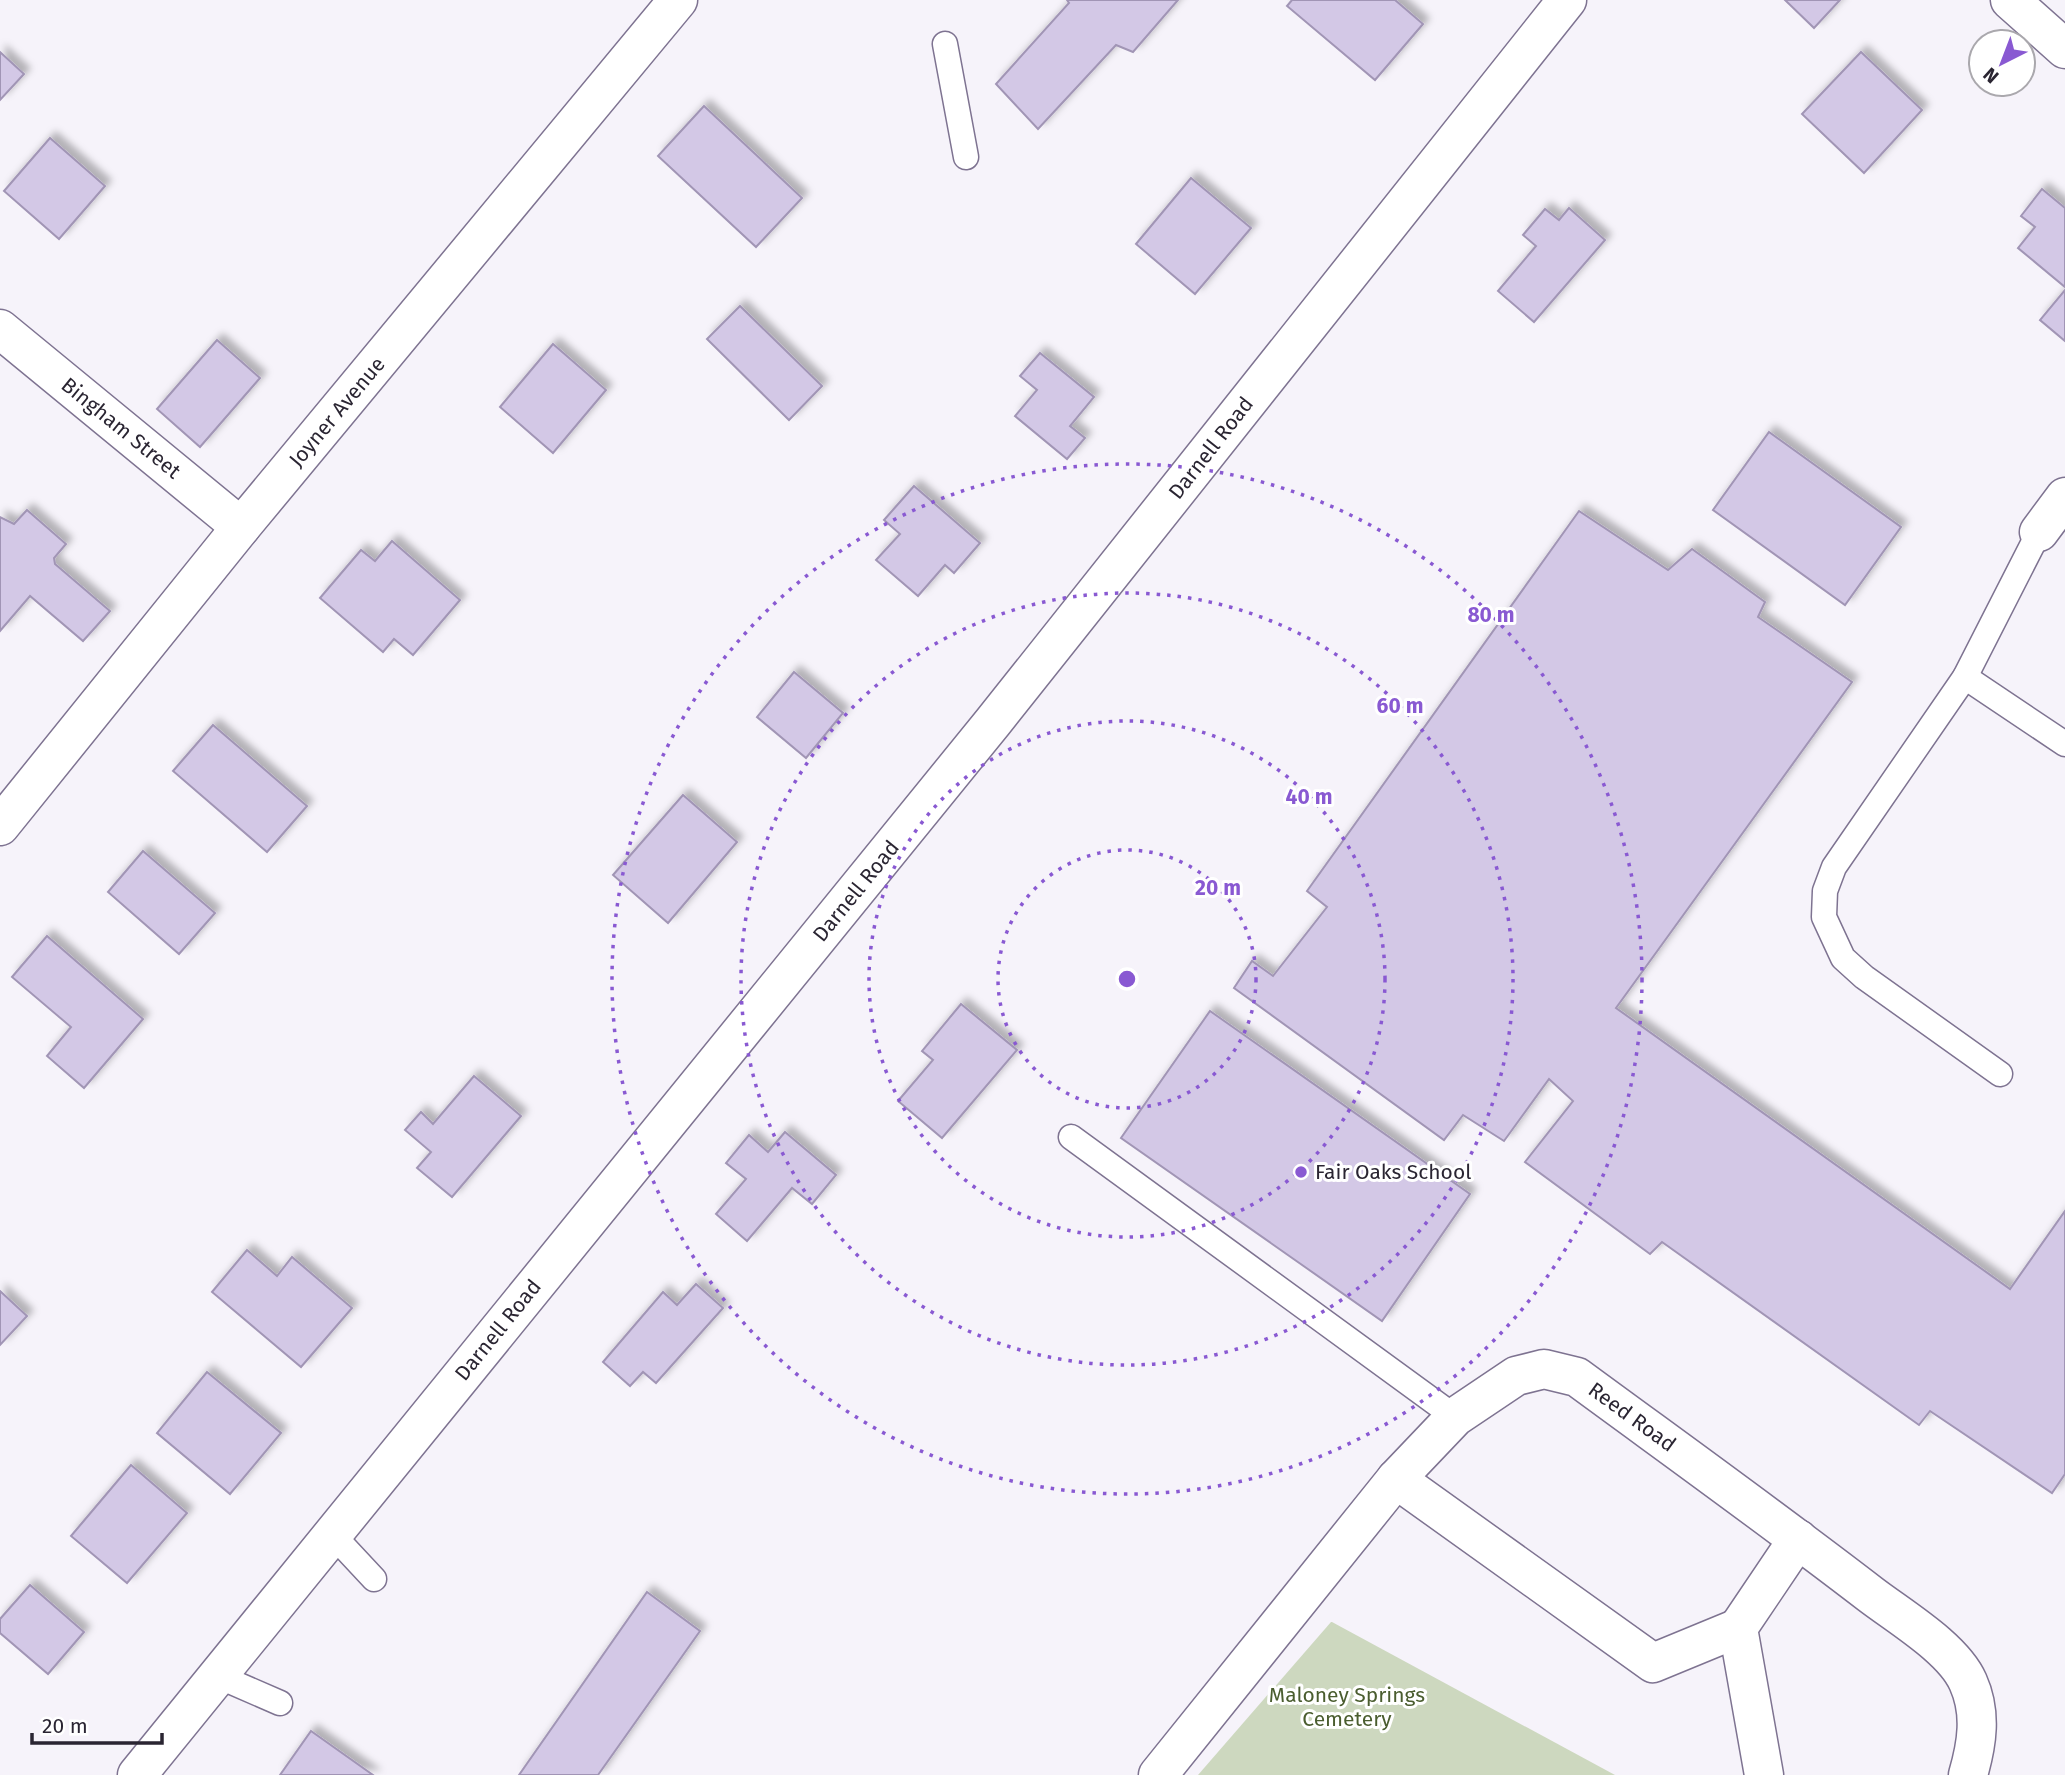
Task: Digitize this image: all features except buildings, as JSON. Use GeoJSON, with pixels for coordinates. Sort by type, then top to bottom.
{"type":"FeatureCollection","features":[{"type":"Feature","properties":{"kind":"street","name":"Joyner Avenue"},"geometry":{"type":"LineString","coordinates":[[0,826],[242,527],[678,0]]}},
{"type":"Feature","properties":{"kind":"street","name":"Darnell Road"},"geometry":{"type":"LineString","coordinates":[[137,1775],[1002,711],[1567,0]]}},
{"type":"Feature","properties":{"kind":"street"},"geometry":{"type":"LineString","coordinates":[[2010,0],[2065,49]]}},
{"type":"Feature","properties":{"kind":"street","name":"Bingham Street"},"geometry":{"type":"LineString","coordinates":[[0,329],[242,527]]}},
{"type":"Feature","properties":{"kind":"street"},"geometry":{"type":"LineString","coordinates":[[2039,532],[2065,496]]}},
{"type":"Feature","properties":{"kind":"street","name":"Reed Road"},"geometry":{"type":"LineString","coordinates":[[1158,1775],[1396,1479],[1455,1417],[1516,1376],[1544,1368],[1577,1377],[1798,1539],[1943,1650],[1968,1681],[1978,1717],[1976,1749],[1968,1775]]}},
{"type":"Feature","properties":{"kind":"street"},"geometry":{"type":"LineString","coordinates":[[1396,1479],[1653,1663],[1738,1628],[1798,1539]]}},
{"type":"Feature","properties":{"kind":"street"},"geometry":{"type":"LineString","coordinates":[[1738,1628],[1764,1775]]}},
{"type":"Feature","properties":{"kind":"lane"},"geometry":{"type":"LineString","coordinates":[[945,44],[966,157]]}},
{"type":"Feature","properties":{"kind":"lane"},"geometry":{"type":"LineString","coordinates":[[2000,1074],[1857,971],[1843,958],[1824,917],[1825,891],[1834,867],[1965,677],[2039,532]]}},
{"type":"Feature","properties":{"kind":"lane"},"geometry":{"type":"LineString","coordinates":[[1965,677],[2065,744]]}},
{"type":"Feature","properties":{"kind":"lane"},"geometry":{"type":"LineString","coordinates":[[1071,1137],[1455,1417]]}},
{"type":"Feature","properties":{"kind":"lane"},"geometry":{"type":"LineString","coordinates":[[332,1534],[374,1579]]}},
{"type":"Feature","properties":{"kind":"lane"},"geometry":{"type":"LineString","coordinates":[[218,1676],[280,1703]]}},
{"type":"Feature","properties":{"kind":"green space","name":"Maloney Springs Cemetery"},"geometry":{"type":"Polygon","coordinates":[[[1332,1622],[1615,1775],[1198,1775],[1332,1622]]]}},
{"type":"Feature","properties":{"kind":"place","name":"Fair Oaks School"},"geometry":{"type":"Point","coordinates":[1301,1172]}}]}
